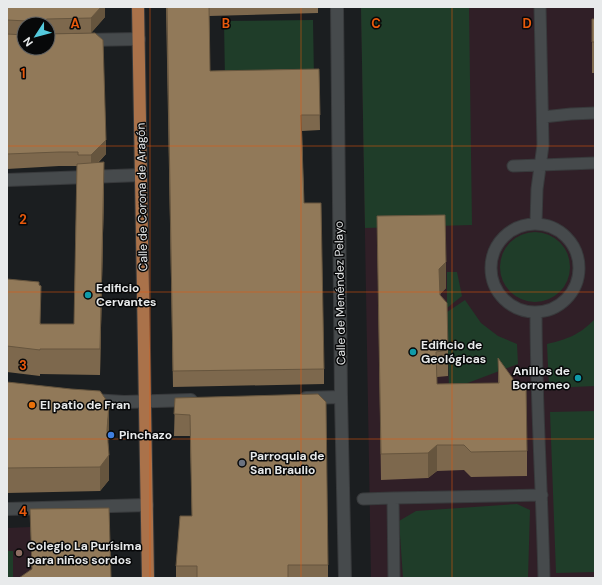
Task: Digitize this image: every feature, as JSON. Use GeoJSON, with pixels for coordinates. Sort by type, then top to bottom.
{"type":"FeatureCollection","features":[{"type":"Feature","properties":{"kind":"main road","name":"Calle de Corona de Aragón"},"geometry":{"type":"LineString","coordinates":[[138,7],[148,578]]}},
{"type":"Feature","properties":{"kind":"street","name":"Calle de Menéndez Pelayo"},"geometry":{"type":"LineString","coordinates":[[337,7],[341,397],[345,578]]}},
{"type":"Feature","properties":{"kind":"street"},"geometry":{"type":"LineString","coordinates":[[71,41],[139,39]]}},
{"type":"Feature","properties":{"kind":"street"},"geometry":{"type":"LineString","coordinates":[[7,180],[141,175]]}},
{"type":"Feature","properties":{"kind":"street"},"geometry":{"type":"LineString","coordinates":[[291,398],[341,397]]}},
{"type":"Feature","properties":{"kind":"street"},"geometry":{"type":"LineString","coordinates":[[79,399],[110,402],[200,400]]}},
{"type":"Feature","properties":{"kind":"street"},"geometry":{"type":"LineString","coordinates":[[7,509],[147,505]]}},
{"type":"Feature","properties":{"kind":"lane"},"geometry":{"type":"LineString","coordinates":[[536,223],[537,189],[543,145],[540,7]]}},
{"type":"Feature","properties":{"kind":"lane"},"geometry":{"type":"LineString","coordinates":[[543,117],[595,113]]}},
{"type":"Feature","properties":{"kind":"lane"},"geometry":{"type":"LineString","coordinates":[[513,166],[595,164]]}},
{"type":"Feature","properties":{"kind":"lane"},"geometry":{"type":"LineString","coordinates":[[536,223],[552,226],[565,234],[574,246],[580,261],[580,276],[574,290],[564,302],[551,310],[536,313],[522,310],[509,304],[499,294],[493,281],[490,267],[493,253],[500,241],[510,231],[522,225],[536,223]]}},
{"type":"Feature","properties":{"kind":"lane"},"geometry":{"type":"LineString","coordinates":[[536,313],[537,401],[542,495],[544,578]]}},
{"type":"Feature","properties":{"kind":"lane"},"geometry":{"type":"LineString","coordinates":[[364,499],[542,495]]}},
{"type":"Feature","properties":{"kind":"lane"},"geometry":{"type":"LineString","coordinates":[[393,498],[394,578]]}},
{"type":"Feature","properties":{"kind":"shaded area"},"geometry":{"type":"Polygon","coordinates":[[[361,7],[595,7],[595,578],[371,578],[361,7]]]}},
{"type":"Feature","properties":{"kind":"shaded area","name":"Colegio La Purísima para niños sordos"},"geometry":{"type":"Polygon","coordinates":[[[30,527],[32,578],[7,578],[7,528],[30,527]]]}},
{"type":"Feature","properties":{"kind":"green space"},"geometry":{"type":"Polygon","coordinates":[[[361,7],[469,7],[472,225],[365,228],[361,7]]]}},
{"type":"Feature","properties":{"kind":"green space"},"geometry":{"type":"Polygon","coordinates":[[[313,20],[314,80],[225,81],[224,21],[313,20]]]}},
{"type":"Feature","properties":{"kind":"green space"},"geometry":{"type":"Polygon","coordinates":[[[535,232],[548,235],[560,242],[567,254],[570,267],[567,280],[560,292],[548,299],[535,302],[522,299],[510,292],[503,280],[500,267],[503,254],[510,242],[522,235],[535,232]]]}},
{"type":"Feature","properties":{"kind":"green space"},"geometry":{"type":"Polygon","coordinates":[[[447,272],[457,272],[462,296],[447,308],[447,272]]]}},
{"type":"Feature","properties":{"kind":"green space"},"geometry":{"type":"Polygon","coordinates":[[[465,300],[481,323],[498,336],[517,344],[518,364],[449,390],[447,312],[465,300]]]}},
{"type":"Feature","properties":{"kind":"green space"},"geometry":{"type":"Polygon","coordinates":[[[595,319],[595,386],[549,388],[547,344],[573,336],[595,319]]]}},
{"type":"Feature","properties":{"kind":"green space"},"geometry":{"type":"Polygon","coordinates":[[[595,411],[595,572],[556,573],[550,412],[595,411]]]}},
{"type":"Feature","properties":{"kind":"green space"},"geometry":{"type":"Polygon","coordinates":[[[517,504],[530,510],[528,578],[403,578],[399,521],[416,511],[517,504]]]}},
{"type":"Feature","properties":{"kind":"green space"},"geometry":{"type":"Polygon","coordinates":[[[7,551],[13,551],[13,578],[7,578],[7,551]]]}},
{"type":"Feature","properties":{"kind":"building"},"geometry":{"type":"Polygon","coordinates":[[[7,7],[101,7],[91,18],[56,19],[56,16],[16,16],[16,20],[7,20],[7,7]]]}},
{"type":"Feature","properties":{"kind":"building"},"geometry":{"type":"Polygon","coordinates":[[[167,7],[209,7],[210,71],[319,69],[320,115],[301,115],[304,203],[321,203],[324,369],[173,371],[167,7]]]}},
{"type":"Feature","properties":{"kind":"building"},"geometry":{"type":"Polygon","coordinates":[[[592,19],[595,19],[595,42],[592,42],[592,19]]]}},
{"type":"Feature","properties":{"kind":"building"},"geometry":{"type":"Polygon","coordinates":[[[95,33],[103,40],[106,140],[91,155],[78,155],[78,152],[7,154],[7,34],[16,35],[16,56],[56,56],[56,34],[95,33]]]}},
{"type":"Feature","properties":{"kind":"building"},"geometry":{"type":"Polygon","coordinates":[[[104,162],[100,349],[40,350],[7,346],[7,279],[39,282],[39,285],[41,286],[40,324],[74,324],[77,164],[104,162]]]}},
{"type":"Feature","properties":{"kind":"building","name":"Edificio de Geológicas"},"geometry":{"type":"Polygon","coordinates":[[[445,215],[446,262],[439,269],[440,295],[447,303],[448,350],[436,352],[437,384],[499,383],[498,358],[516,383],[526,383],[527,451],[471,452],[464,445],[437,445],[428,453],[381,454],[377,216],[445,215]]]}},
{"type":"Feature","properties":{"kind":"building"},"geometry":{"type":"Polygon","coordinates":[[[7,382],[100,391],[109,404],[107,430],[109,455],[100,467],[7,468],[7,382]]]}},
{"type":"Feature","properties":{"kind":"building"},"geometry":{"type":"Polygon","coordinates":[[[318,394],[326,402],[328,565],[288,565],[288,578],[197,578],[197,566],[176,566],[180,516],[192,516],[190,415],[174,414],[175,398],[318,394]]]}},
{"type":"Feature","properties":{"kind":"building"},"geometry":{"type":"Polygon","coordinates":[[[109,508],[111,578],[19,578],[32,569],[30,509],[109,508]]]}},
{"type":"Feature","properties":{"kind":"place","name":"Edificio Cervantes"},"geometry":{"type":"Point","coordinates":[88,295]}},
{"type":"Feature","properties":{"kind":"place","name":"Edificio de Geológicas"},"geometry":{"type":"Point","coordinates":[413,352]}},
{"type":"Feature","properties":{"kind":"place","name":"Anillos de Borromeo"},"geometry":{"type":"Point","coordinates":[578,378]}},
{"type":"Feature","properties":{"kind":"place","name":"El patio de Fran"},"geometry":{"type":"Point","coordinates":[32,405]}},
{"type":"Feature","properties":{"kind":"place","name":"Pinchazo"},"geometry":{"type":"Point","coordinates":[111,435]}},
{"type":"Feature","properties":{"kind":"place","name":"Parroquia de San Braulio"},"geometry":{"type":"Point","coordinates":[242,463]}},
{"type":"Feature","properties":{"kind":"place","name":"Colegio La Purísima para niños sordos"},"geometry":{"type":"Point","coordinates":[19,553]}}]}
